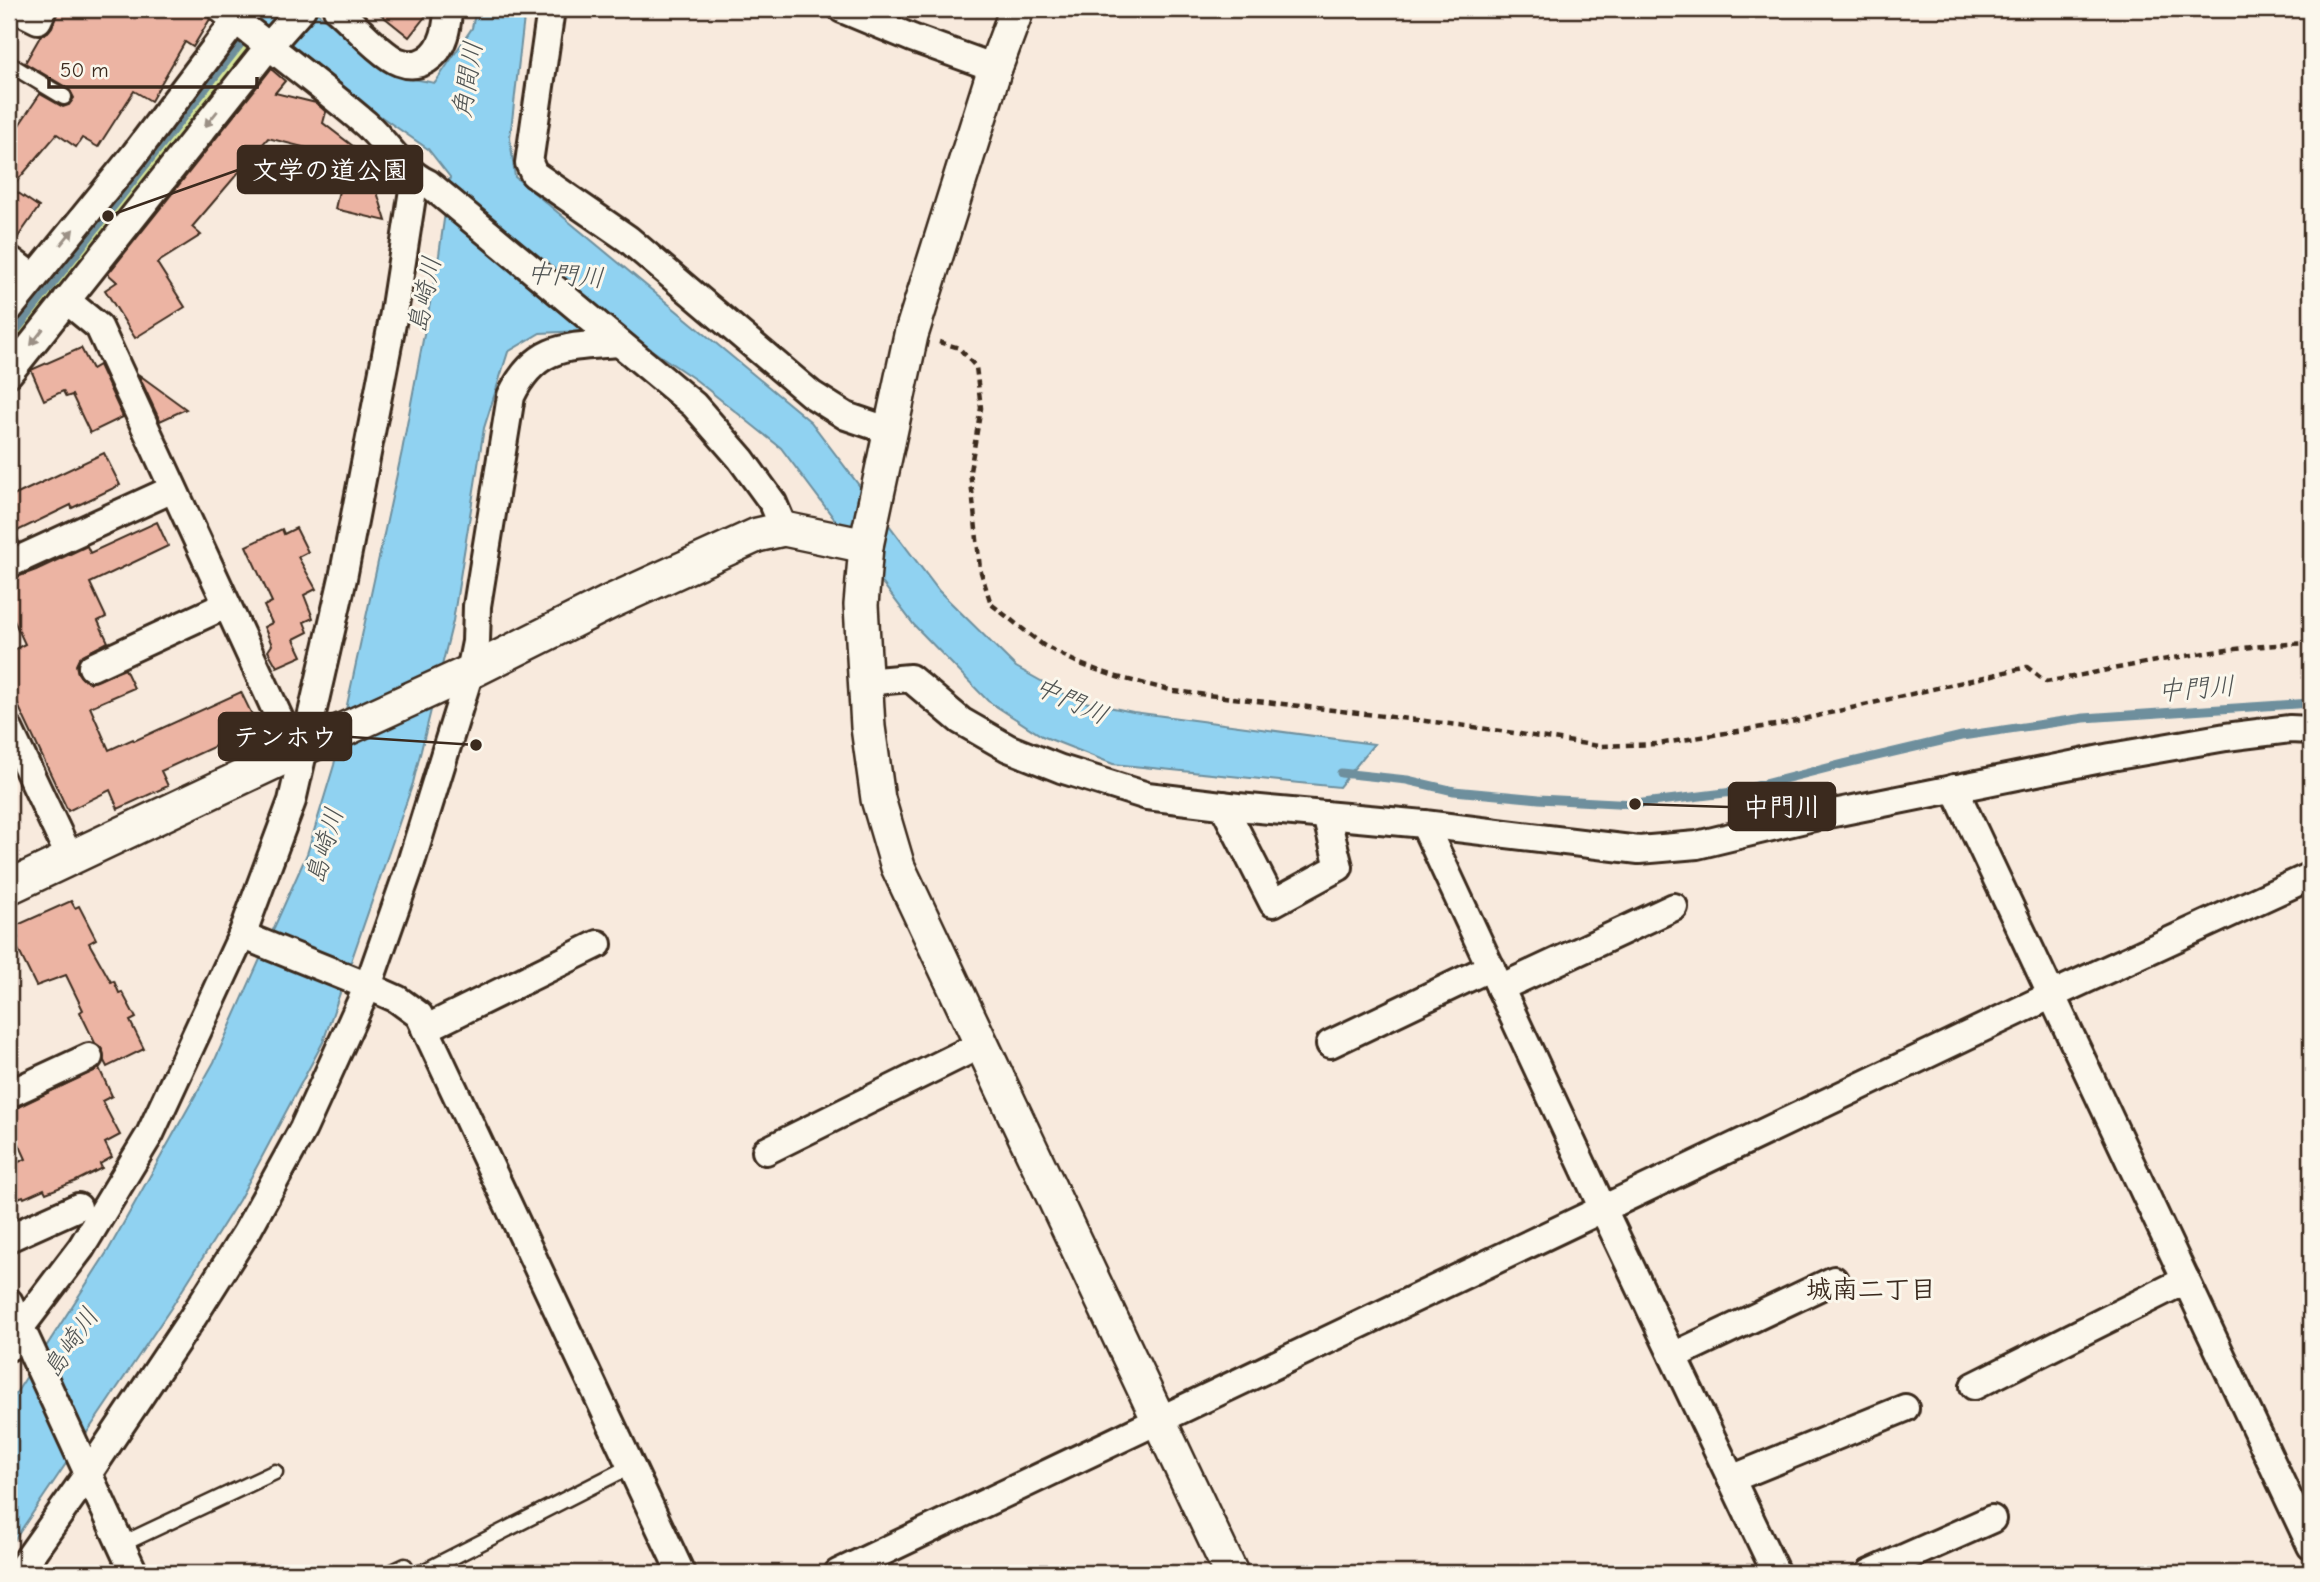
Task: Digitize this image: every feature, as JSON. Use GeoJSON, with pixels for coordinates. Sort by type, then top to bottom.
{"type":"FeatureCollection","features":[{"type":"Feature","properties":{"kind":"street"},"geometry":{"type":"LineString","coordinates":[[16,9],[38,20],[43,9]]}},
{"type":"Feature","properties":{"kind":"street"},"geometry":{"type":"LineString","coordinates":[[9,373],[302,9]]}},
{"type":"Feature","properties":{"kind":"street"},"geometry":{"type":"LineString","coordinates":[[337,9],[384,52],[399,62],[418,64],[430,59],[444,38],[449,9]]}},
{"type":"Feature","properties":{"kind":"street"},"geometry":{"type":"LineString","coordinates":[[551,9],[529,163],[534,174],[628,239],[811,394],[846,415],[890,431]]}},
{"type":"Feature","properties":{"kind":"street"},"geometry":{"type":"LineString","coordinates":[[842,9],[995,68]]}},
{"type":"Feature","properties":{"kind":"street"},"geometry":{"type":"LineString","coordinates":[[1017,9],[995,68],[911,335],[866,546],[861,605],[864,682],[878,799],[898,867],[1231,1573]]}},
{"type":"Feature","properties":{"kind":"street"},"geometry":{"type":"LineString","coordinates":[[9,309],[134,155],[229,14],[273,42],[294,64],[369,127],[421,180],[694,405],[741,459],[773,503],[784,529]]}},
{"type":"Feature","properties":{"kind":"street"},"geometry":{"type":"LineString","coordinates":[[19,1339],[81,1248],[150,1134],[248,938],[310,745],[421,180]]}},
{"type":"Feature","properties":{"kind":"street"},"geometry":{"type":"LineString","coordinates":[[9,259],[34,278]]}},
{"type":"Feature","properties":{"kind":"street"},"geometry":{"type":"LineString","coordinates":[[66,300],[99,327],[226,605],[310,745]]}},
{"type":"Feature","properties":{"kind":"street"},"geometry":{"type":"LineString","coordinates":[[18,1573],[85,1467],[246,1233],[303,1129],[410,869],[461,676],[476,642],[477,606],[511,396],[520,377],[532,364],[562,348],[609,335]]}},
{"type":"Feature","properties":{"kind":"street"},"geometry":{"type":"LineString","coordinates":[[9,564],[173,489]]}},
{"type":"Feature","properties":{"kind":"street"},"geometry":{"type":"LineString","coordinates":[[9,887],[757,535],[784,529],[866,546]]}},
{"type":"Feature","properties":{"kind":"street"},"geometry":{"type":"LineString","coordinates":[[92,667],[226,605]]}},
{"type":"Feature","properties":{"kind":"street"},"geometry":{"type":"LineString","coordinates":[[864,682],[910,678],[961,721],[1008,748],[1061,769],[1147,796],[1424,824],[1639,850],[1697,845],[1808,818],[1954,788],[2226,737],[2290,729],[2311,730]]}},
{"type":"Feature","properties":{"kind":"street"},"geometry":{"type":"LineString","coordinates":[[9,729],[70,859]]}},
{"type":"Feature","properties":{"kind":"street"},"geometry":{"type":"LineString","coordinates":[[1954,788],[2311,1546]]}},
{"type":"Feature","properties":{"kind":"street"},"geometry":{"type":"LineString","coordinates":[[1223,805],[1273,903],[1339,867],[1326,815]]}},
{"type":"Feature","properties":{"kind":"street"},"geometry":{"type":"LineString","coordinates":[[1424,824],[1776,1573]]}},
{"type":"Feature","properties":{"kind":"street"},"geometry":{"type":"LineString","coordinates":[[838,1573],[2052,995],[2311,876]]}},
{"type":"Feature","properties":{"kind":"street"},"geometry":{"type":"LineString","coordinates":[[1330,1044],[1674,907]]}},
{"type":"Feature","properties":{"kind":"street"},"geometry":{"type":"LineString","coordinates":[[248,938],[362,983],[397,999],[419,1015],[681,1573]]}},
{"type":"Feature","properties":{"kind":"street"},"geometry":{"type":"LineString","coordinates":[[425,1029],[598,944]]}},
{"type":"Feature","properties":{"kind":"street"},"geometry":{"type":"LineString","coordinates":[[766,1151],[982,1044]]}},
{"type":"Feature","properties":{"kind":"street"},"geometry":{"type":"LineString","coordinates":[[9,1094],[89,1057]]}},
{"type":"Feature","properties":{"kind":"street"},"geometry":{"type":"LineString","coordinates":[[9,1238],[78,1208]]}},
{"type":"Feature","properties":{"kind":"street"},"geometry":{"type":"LineString","coordinates":[[1673,1356],[1834,1280]]}},
{"type":"Feature","properties":{"kind":"street"},"geometry":{"type":"LineString","coordinates":[[1974,1386],[2186,1280]]}},
{"type":"Feature","properties":{"kind":"street"},"geometry":{"type":"LineString","coordinates":[[9,1302],[19,1339],[85,1467],[134,1573]]}},
{"type":"Feature","properties":{"kind":"street"},"geometry":{"type":"LineString","coordinates":[[1731,1479],[1905,1408]]}},
{"type":"Feature","properties":{"kind":"street"},"geometry":{"type":"LineString","coordinates":[[1870,1573],[1992,1519]]}},
{"type":"Feature","properties":{"kind":"lane"},"geometry":{"type":"LineString","coordinates":[[9,64],[64,97]]}},
{"type":"Feature","properties":{"kind":"lane"},"geometry":{"type":"LineString","coordinates":[[421,1573],[631,1466]]}},
{"type":"Feature","properties":{"kind":"lane"},"geometry":{"type":"LineString","coordinates":[[120,1545],[275,1472]]}},
{"type":"Feature","properties":{"kind":"lane"},"geometry":{"type":"LineString","coordinates":[[390,1573],[405,1566]]}},
{"type":"Feature","properties":{"kind":"path"},"geometry":{"type":"LineString","coordinates":[[911,335],[959,348],[975,367],[981,408],[970,471],[980,569],[990,604],[1043,645],[1080,664],[1117,677],[1174,691],[1467,726],[1599,746],[1646,744],[1787,723],[2027,667],[2046,682],[2178,657],[2276,644],[2311,643]]}},
{"type":"Feature","properties":{"kind":"green space"},"geometry":{"type":"Polygon","coordinates":[[[236,39],[252,47],[9,355],[9,327],[236,39]]]}},
{"type":"Feature","properties":{"kind":"water"},"geometry":{"type":"Polygon","coordinates":[[[243,9],[312,9],[381,64],[408,78],[435,83],[472,28],[476,9],[525,9],[510,138],[515,177],[811,422],[939,591],[1016,667],[1075,700],[1133,712],[1374,744],[1339,787],[1113,764],[1042,736],[988,701],[914,625],[781,448],[696,380],[650,349],[582,331],[540,333],[508,352],[484,428],[453,621],[413,783],[323,1042],[239,1200],[171,1308],[9,1548],[9,1404],[109,1249],[214,1062],[307,854],[334,765],[402,451],[439,255],[450,177],[428,149],[351,96],[243,9]]]}},
{"type":"Feature","properties":{"kind":"building"},"geometry":{"type":"Polygon","coordinates":[[[59,9],[198,9],[210,19],[193,47],[185,42],[151,101],[134,91],[98,147],[82,138],[76,147],[57,134],[11,188],[39,207],[13,244],[9,244],[9,140],[40,94],[63,107],[69,105],[74,98],[69,89],[25,63],[41,35],[52,27],[59,9]]]}},
{"type":"Feature","properties":{"kind":"building"},"geometry":{"type":"Polygon","coordinates":[[[374,9],[431,9],[409,37],[374,9]]]}},
{"type":"Feature","properties":{"kind":"building"},"geometry":{"type":"Polygon","coordinates":[[[271,69],[285,81],[275,93],[316,103],[326,112],[323,123],[379,166],[368,163],[386,221],[335,209],[346,158],[268,138],[192,227],[201,235],[157,263],[185,307],[135,338],[105,290],[117,282],[108,274],[271,69]]]}},
{"type":"Feature","properties":{"kind":"building"},"geometry":{"type":"Polygon","coordinates":[[[81,348],[92,369],[99,365],[123,417],[90,433],[72,395],[66,397],[63,391],[44,400],[31,370],[81,348]]]}},
{"type":"Feature","properties":{"kind":"building"},"geometry":{"type":"Polygon","coordinates":[[[138,374],[186,409],[160,421],[138,374]]]}},
{"type":"Feature","properties":{"kind":"building"},"geometry":{"type":"Polygon","coordinates":[[[104,453],[120,485],[15,532],[19,542],[9,547],[9,498],[104,453]]]}},
{"type":"Feature","properties":{"kind":"building"},"geometry":{"type":"Polygon","coordinates":[[[157,522],[168,546],[90,583],[106,617],[98,621],[108,642],[80,657],[76,665],[78,673],[91,683],[125,669],[134,688],[90,707],[109,750],[241,692],[259,729],[234,742],[226,741],[161,771],[168,786],[118,809],[110,790],[68,811],[9,686],[9,652],[25,644],[9,610],[9,580],[87,546],[90,553],[157,522]]]}},
{"type":"Feature","properties":{"kind":"building"},"geometry":{"type":"Polygon","coordinates":[[[296,528],[308,552],[298,557],[316,589],[304,595],[313,618],[304,622],[308,632],[294,639],[302,656],[277,667],[268,651],[272,645],[264,627],[272,623],[264,606],[272,602],[246,546],[282,529],[284,534],[296,528]]]}},
{"type":"Feature","properties":{"kind":"building"},"geometry":{"type":"Polygon","coordinates":[[[71,901],[75,908],[79,906],[96,939],[89,943],[136,1018],[130,1021],[144,1049],[107,1067],[103,1051],[95,1043],[66,975],[36,986],[14,941],[18,938],[13,927],[71,901]]]}},
{"type":"Feature","properties":{"kind":"building"},"geometry":{"type":"Polygon","coordinates":[[[99,1068],[112,1096],[102,1101],[120,1135],[105,1143],[112,1157],[100,1164],[102,1168],[76,1181],[46,1193],[44,1189],[9,1202],[9,1166],[26,1159],[9,1122],[9,1110],[99,1068]]]}},
{"type":"Feature","properties":{"kind":"waterway"},"geometry":{"type":"LineString","coordinates":[[9,339],[248,34]]}},
{"type":"Feature","properties":{"kind":"waterway","name":"中門川"},"geometry":{"type":"LineString","coordinates":[[1341,773],[1407,780],[1454,791],[1635,804],[1733,792],[1962,736],[2084,718],[2311,703]]}},
{"type":"Feature","properties":{"kind":"place","name":"文学の道公園"},"geometry":{"type":"Point","coordinates":[108,216]}},
{"type":"Feature","properties":{"kind":"place","name":"テンホウ"},"geometry":{"type":"Point","coordinates":[476,745]}},
{"type":"Feature","properties":{"kind":"place","name":"中門川"},"geometry":{"type":"Point","coordinates":[1635,804]}},
{"type":"Feature","properties":{"kind":"district","name":"城南二丁目"},"geometry":{"type":"Point","coordinates":[1871,1290]}},
{"type":"Feature","properties":{"kind":"water label","name":"角間川"},"geometry":{"type":"Point","coordinates":[468,80]}},
{"type":"Feature","properties":{"kind":"water label","name":"島崎川"},"geometry":{"type":"Point","coordinates":[425,295]}},
{"type":"Feature","properties":{"kind":"water label","name":"島崎川"},"geometry":{"type":"Point","coordinates":[325,846]}},
{"type":"Feature","properties":{"kind":"water label","name":"島崎川"},"geometry":{"type":"Point","coordinates":[71,1343]}}]}
